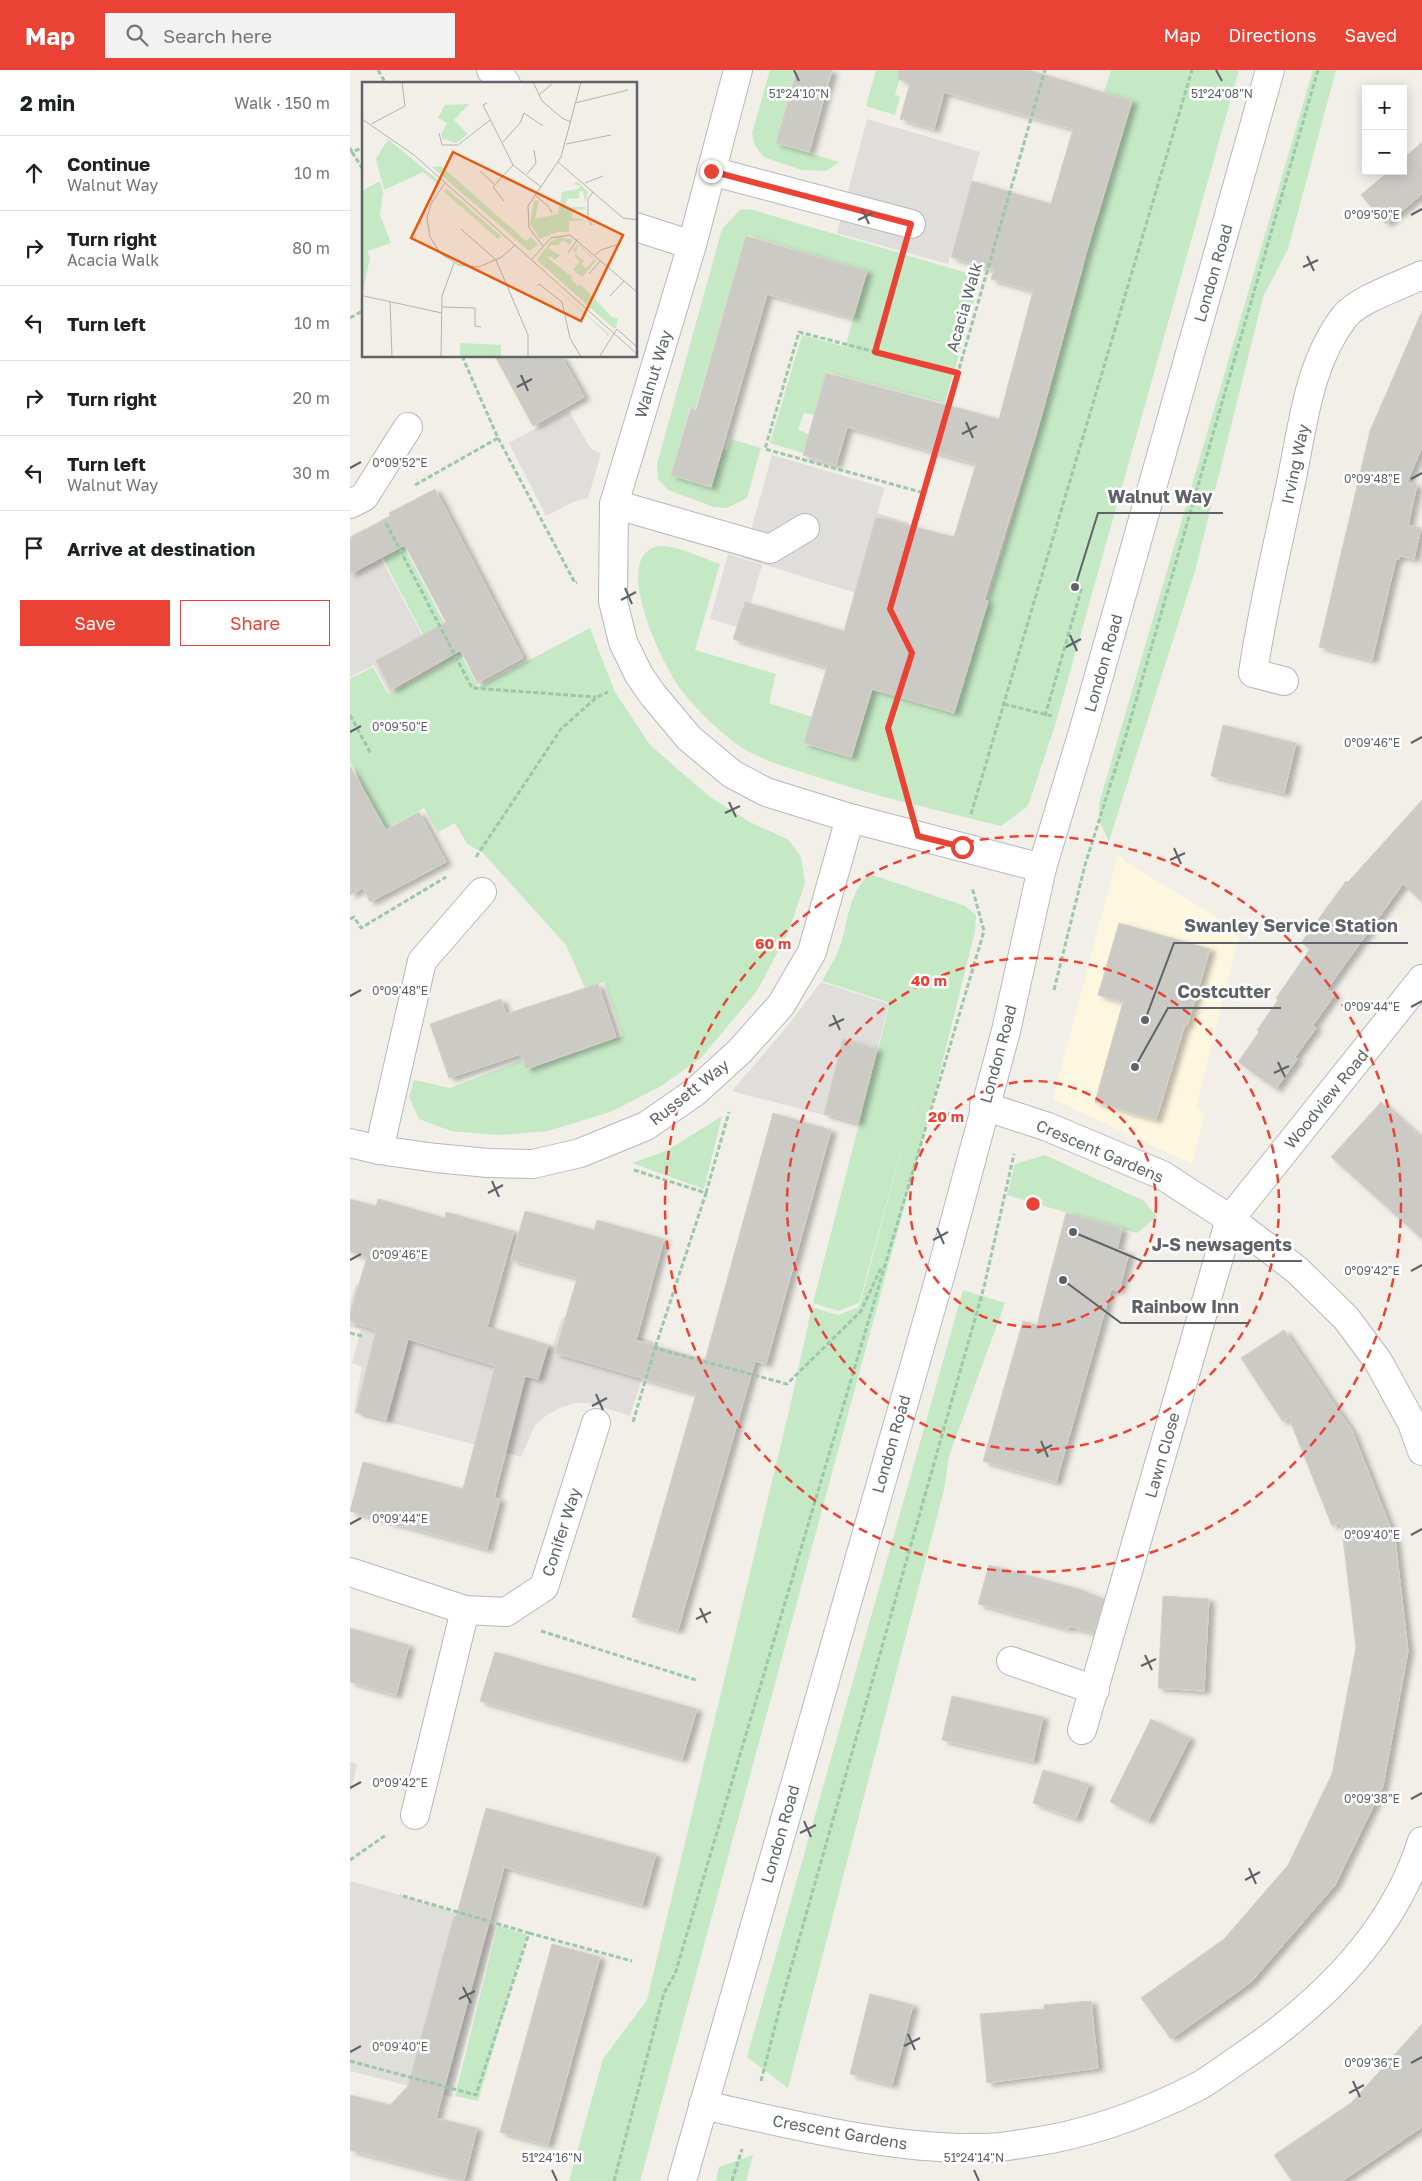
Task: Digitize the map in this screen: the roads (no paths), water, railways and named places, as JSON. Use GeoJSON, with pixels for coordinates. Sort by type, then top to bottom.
{"type":"FeatureCollection","features":[{"type":"Feature","properties":{"kind":"street"},"geometry":{"type":"LineString","coordinates":[[491,70],[497,71],[505,82]]}},
{"type":"Feature","properties":{"kind":"street","name":"Walnut Way"},"geometry":{"type":"LineString","coordinates":[[738,70],[692,245],[614,504],[614,600],[623,642],[639,675],[653,695],[689,738],[732,774],[766,792],[850,818],[1042,868]]}},
{"type":"Feature","properties":{"kind":"street","name":"London Road"},"geometry":{"type":"LineString","coordinates":[[682,2181],[940,1273],[1006,1031],[1042,868],[1083,734],[1270,70]]}},
{"type":"Feature","properties":{"kind":"street"},"geometry":{"type":"LineString","coordinates":[[711,171],[911,224]]}},
{"type":"Feature","properties":{"kind":"street"},"geometry":{"type":"LineString","coordinates":[[638,228],[692,245]]}},
{"type":"Feature","properties":{"kind":"street","name":"Irving Way"},"geometry":{"type":"LineString","coordinates":[[1284,681],[1253,673],[1259,629],[1310,390],[1323,350],[1346,314],[1372,297],[1422,275]]}},
{"type":"Feature","properties":{"kind":"street"},"geometry":{"type":"LineString","coordinates":[[359,496],[408,427]]}},
{"type":"Feature","properties":{"kind":"street"},"geometry":{"type":"LineString","coordinates":[[614,504],[770,549],[805,528]]}},
{"type":"Feature","properties":{"kind":"street","name":"Russett Way"},"geometry":{"type":"LineString","coordinates":[[350,1143],[379,1150],[462,1161],[533,1164],[580,1153],[646,1126],[695,1092],[740,1051],[781,1005],[812,952],[850,818]]}},
{"type":"Feature","properties":{"kind":"street"},"geometry":{"type":"LineString","coordinates":[[379,1150],[422,961],[482,892]]}},
{"type":"Feature","properties":{"kind":"street","name":"Woodview Road"},"geometry":{"type":"LineString","coordinates":[[1230,1219],[1422,979]]}},
{"type":"Feature","properties":{"kind":"street","name":"Crescent Gardens"},"geometry":{"type":"LineString","coordinates":[[984,1106],[1022,1118],[1162,1176],[1230,1219],[1297,1270],[1346,1318],[1378,1361],[1412,1423],[1422,1451]]}},
{"type":"Feature","properties":{"kind":"street","name":"Lawn Close"},"geometry":{"type":"LineString","coordinates":[[1082,1730],[1230,1219]]}},
{"type":"Feature","properties":{"kind":"street","name":"Conifer Way"},"geometry":{"type":"LineString","coordinates":[[465,1610],[506,1612],[544,1587],[596,1423]]}},
{"type":"Feature","properties":{"kind":"street"},"geometry":{"type":"LineString","coordinates":[[350,1572],[465,1610],[415,1815]]}},
{"type":"Feature","properties":{"kind":"street"},"geometry":{"type":"LineString","coordinates":[[1011,1661],[1095,1690]]}},
{"type":"Feature","properties":{"kind":"street","name":"Crescent Gardens"},"geometry":{"type":"LineString","coordinates":[[703,2105],[752,2116],[921,2146],[987,2148],[1060,2138],[1139,2114],[1198,2086],[1261,2045],[1316,2001],[1373,1938],[1415,1865],[1422,1841]]}},
{"type":"Feature","properties":{"kind":"place","name":"Walnut Way"},"geometry":{"type":"Point","coordinates":[1075,587]}},
{"type":"Feature","properties":{"kind":"place","name":"Swanley Service Station"},"geometry":{"type":"Point","coordinates":[1145,1020]}},
{"type":"Feature","properties":{"kind":"place","name":"Costcutter"},"geometry":{"type":"Point","coordinates":[1135,1067]}},
{"type":"Feature","properties":{"kind":"place","name":"J-S newsagents"},"geometry":{"type":"Point","coordinates":[1073,1232]}},
{"type":"Feature","properties":{"kind":"place","name":"Rainbow Inn"},"geometry":{"type":"Point","coordinates":[1063,1280]}}]}
